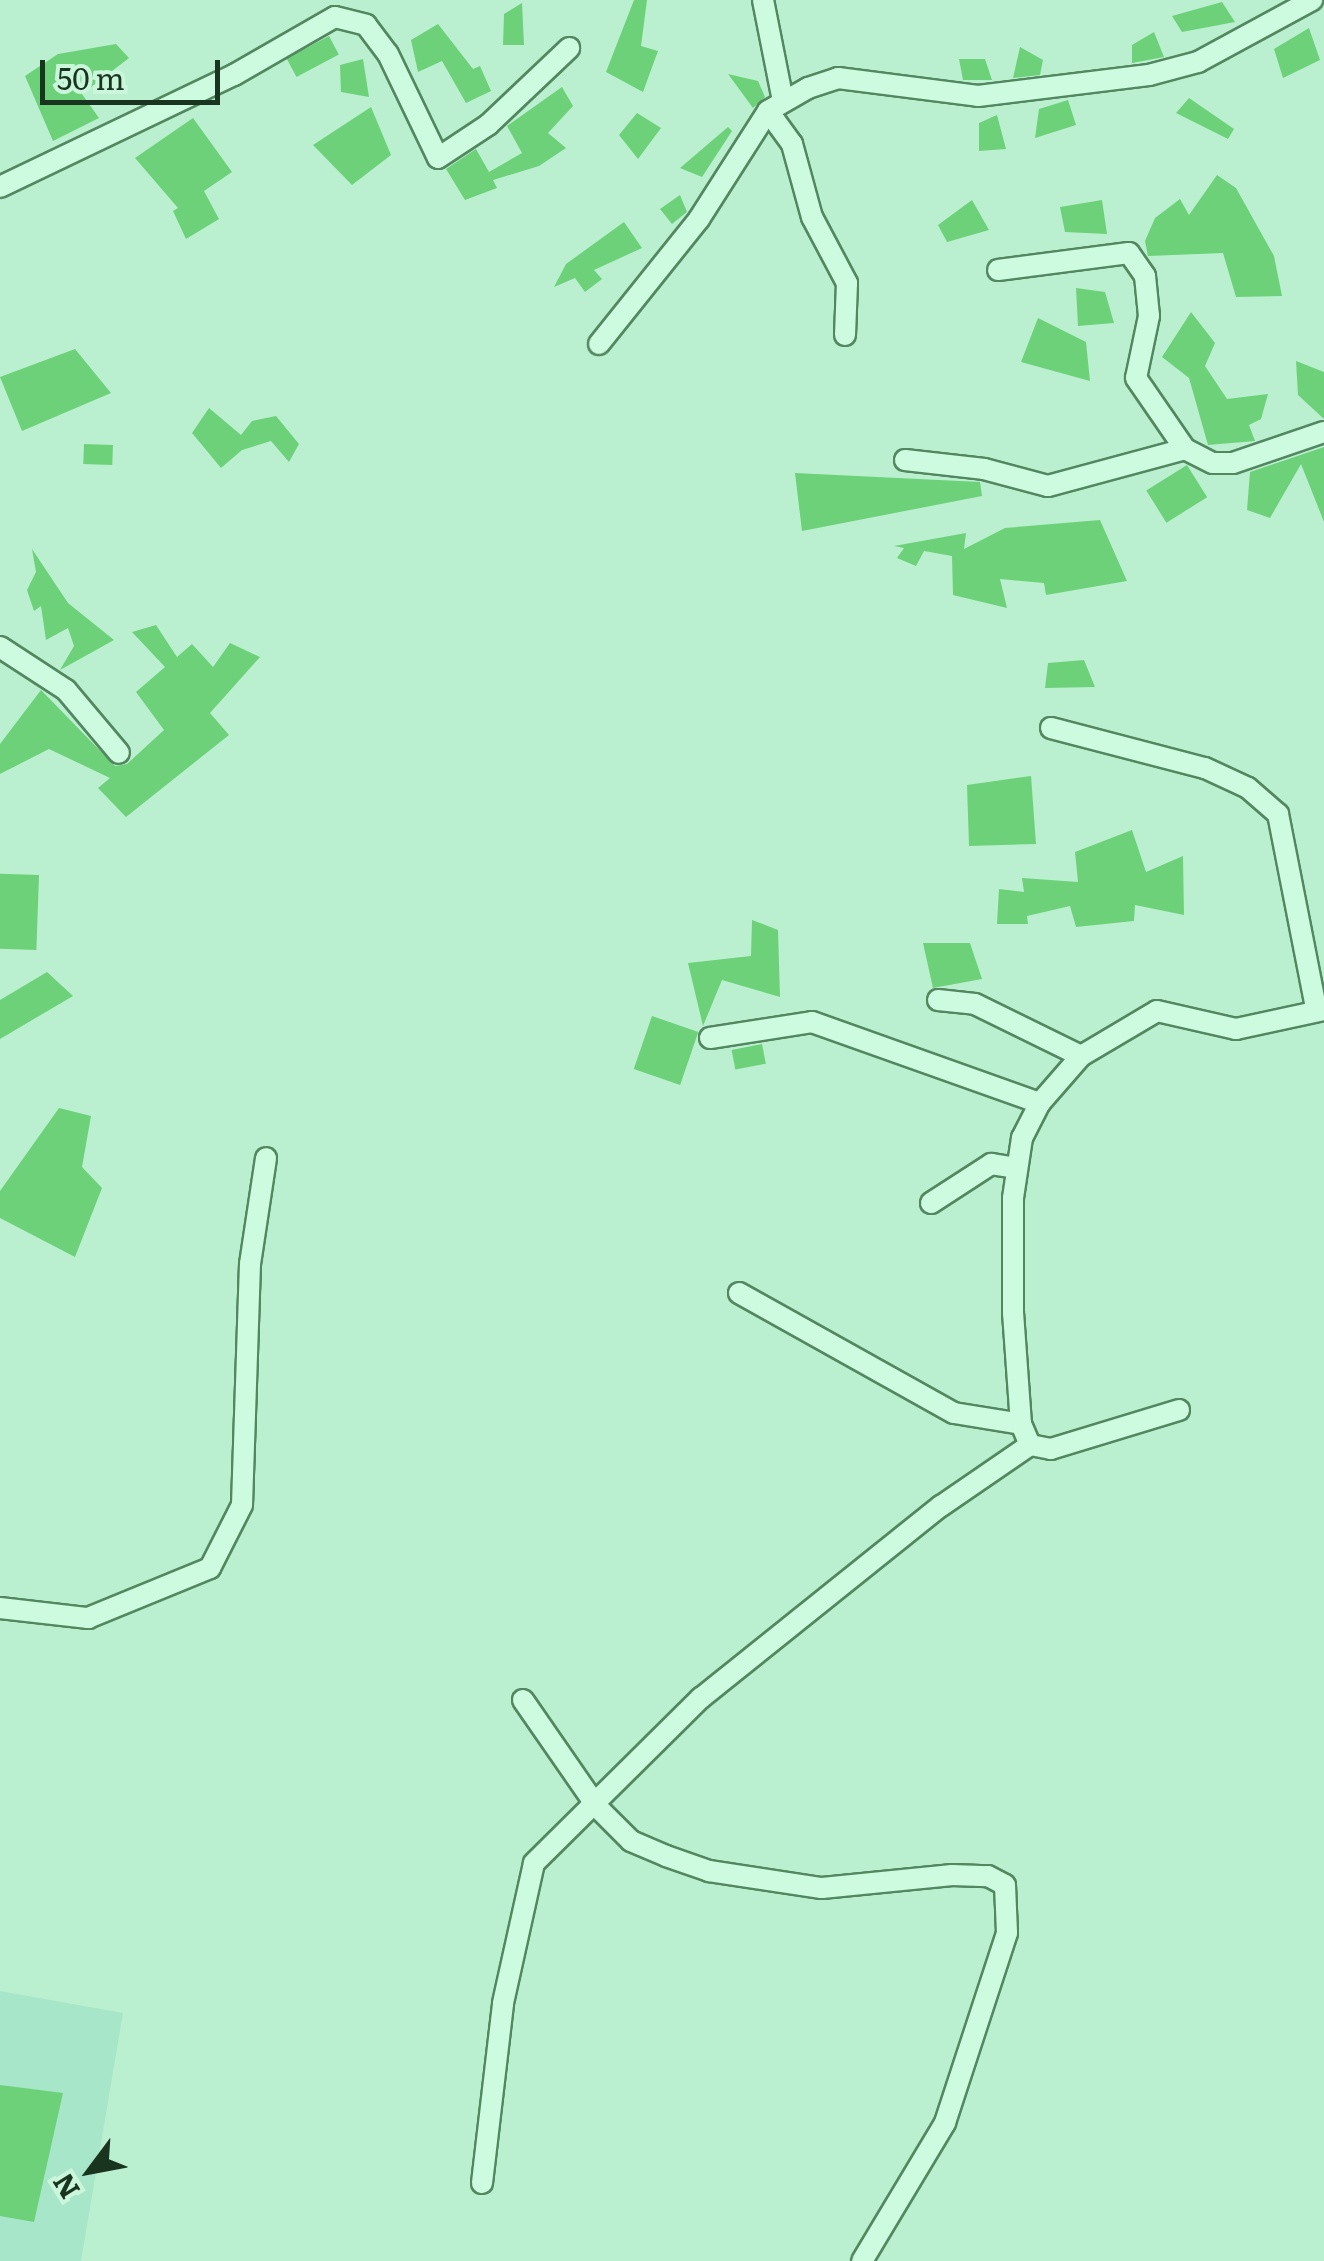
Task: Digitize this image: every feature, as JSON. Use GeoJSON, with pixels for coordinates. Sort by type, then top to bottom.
{"type":"FeatureCollection","features":[{"type":"Feature","properties":{"kind":"street"},"geometry":{"type":"LineString","coordinates":[[763,0],[775,106],[792,144],[812,217],[847,283],[845,334]]}},
{"type":"Feature","properties":{"kind":"street"},"geometry":{"type":"LineString","coordinates":[[599,344],[700,219],[775,106],[838,78],[978,96],[1149,75],[1198,62],[1312,0]]}},
{"type":"Feature","properties":{"kind":"street"},"geometry":{"type":"LineString","coordinates":[[0,187],[234,75],[335,17],[366,25],[388,54],[438,158],[488,125],[569,48]]}},
{"type":"Feature","properties":{"kind":"street"},"geometry":{"type":"LineString","coordinates":[[998,270],[1129,254],[1145,276],[1150,316],[1136,378],[1185,448],[1213,463],[1233,463],[1324,432]]}},
{"type":"Feature","properties":{"kind":"street"},"geometry":{"type":"LineString","coordinates":[[904,460],[984,469],[1048,486],[1185,448]]}},
{"type":"Feature","properties":{"kind":"street"},"geometry":{"type":"LineString","coordinates":[[0,646],[66,690],[120,753]]}},
{"type":"Feature","properties":{"kind":"street"},"geometry":{"type":"LineString","coordinates":[[1030,1446],[1021,1424],[1013,1312],[1016,1168],[1040,1103],[1080,1056],[1156,1011],[1236,1028],[1320,1008],[1278,814],[1248,788],[1205,768],[1051,728]]}},
{"type":"Feature","properties":{"kind":"street"},"geometry":{"type":"LineString","coordinates":[[938,1000],[975,1004],[1080,1056]]}},
{"type":"Feature","properties":{"kind":"street"},"geometry":{"type":"LineString","coordinates":[[710,1038],[812,1022],[1040,1103]]}},
{"type":"Feature","properties":{"kind":"street"},"geometry":{"type":"LineString","coordinates":[[0,1608],[88,1618],[210,1568],[242,1504],[250,1264],[266,1158]]}},
{"type":"Feature","properties":{"kind":"street"},"geometry":{"type":"LineString","coordinates":[[931,1203],[991,1164],[1016,1168]]}},
{"type":"Feature","properties":{"kind":"street"},"geometry":{"type":"LineString","coordinates":[[739,1293],[954,1413],[1021,1424]]}},
{"type":"Feature","properties":{"kind":"street"},"geometry":{"type":"LineString","coordinates":[[482,2183],[526,1881],[534,1863],[597,1807],[701,1698],[941,1506],[1030,1446],[1051,1449],[1178,1410]]}},
{"type":"Feature","properties":{"kind":"street"},"geometry":{"type":"LineString","coordinates":[[523,1700],[597,1807],[631,1841],[737,1876],[822,1888],[952,1876],[988,1876],[1005,1885],[1007,1933],[945,2122],[862,2261]]}},
{"type":"Feature","properties":{"kind":"green space"},"geometry":{"type":"Polygon","coordinates":[[[0,1991],[123,2013],[81,2261],[0,2261],[0,1991]]]}},
{"type":"Feature","properties":{"kind":"building"},"geometry":{"type":"Polygon","coordinates":[[[634,0],[647,0],[641,46],[658,51],[643,92],[606,72],[634,0]]]}},
{"type":"Feature","properties":{"kind":"building"},"geometry":{"type":"Polygon","coordinates":[[[1222,2],[1235,22],[1182,32],[1172,16],[1222,2]]]}},
{"type":"Feature","properties":{"kind":"building"},"geometry":{"type":"Polygon","coordinates":[[[522,3],[524,45],[503,45],[504,14],[522,3]]]}},
{"type":"Feature","properties":{"kind":"building"},"geometry":{"type":"Polygon","coordinates":[[[438,24],[473,69],[480,66],[491,91],[466,103],[442,61],[418,72],[411,40],[438,24]]]}},
{"type":"Feature","properties":{"kind":"building"},"geometry":{"type":"Polygon","coordinates":[[[1309,28],[1320,60],[1283,78],[1274,49],[1309,28]]]}},
{"type":"Feature","properties":{"kind":"building"},"geometry":{"type":"Polygon","coordinates":[[[1154,32],[1164,57],[1132,63],[1132,45],[1154,32]]]}},
{"type":"Feature","properties":{"kind":"building"},"geometry":{"type":"Polygon","coordinates":[[[329,36],[339,55],[296,77],[287,59],[329,36]]]}},
{"type":"Feature","properties":{"kind":"building"},"geometry":{"type":"Polygon","coordinates":[[[116,44],[129,58],[82,94],[99,118],[53,141],[25,76],[58,54],[116,44]]]}},
{"type":"Feature","properties":{"kind":"building"},"geometry":{"type":"Polygon","coordinates":[[[1020,47],[1043,60],[1040,75],[1013,78],[1020,47]]]}},
{"type":"Feature","properties":{"kind":"building"},"geometry":{"type":"Polygon","coordinates":[[[363,59],[369,97],[341,92],[340,65],[363,59]]]}},
{"type":"Feature","properties":{"kind":"building"},"geometry":{"type":"Polygon","coordinates":[[[959,59],[985,59],[992,80],[963,80],[959,59]]]}},
{"type":"Feature","properties":{"kind":"building"},"geometry":{"type":"Polygon","coordinates":[[[728,74],[758,81],[765,97],[753,108],[728,74]]]}},
{"type":"Feature","properties":{"kind":"building"},"geometry":{"type":"Polygon","coordinates":[[[562,87],[573,106],[548,133],[566,148],[539,166],[493,180],[497,188],[465,200],[446,169],[476,149],[489,172],[522,153],[507,126],[562,87]]]}},
{"type":"Feature","properties":{"kind":"building"},"geometry":{"type":"Polygon","coordinates":[[[1189,98],[1234,129],[1228,139],[1176,113],[1189,98]]]}},
{"type":"Feature","properties":{"kind":"building"},"geometry":{"type":"Polygon","coordinates":[[[1068,100],[1076,125],[1035,138],[1039,109],[1068,100]]]}},
{"type":"Feature","properties":{"kind":"building"},"geometry":{"type":"Polygon","coordinates":[[[371,107],[391,155],[352,185],[313,145],[371,107]]]}},
{"type":"Feature","properties":{"kind":"building"},"geometry":{"type":"Polygon","coordinates":[[[637,113],[661,128],[638,159],[619,135],[637,113]]]}},
{"type":"Feature","properties":{"kind":"building"},"geometry":{"type":"Polygon","coordinates":[[[997,115],[1006,149],[979,151],[979,123],[997,115]]]}},
{"type":"Feature","properties":{"kind":"building"},"geometry":{"type":"Polygon","coordinates":[[[193,118],[232,172],[204,191],[219,219],[186,239],[173,211],[178,208],[135,158],[193,118]]]}},
{"type":"Feature","properties":{"kind":"building"},"geometry":{"type":"Polygon","coordinates":[[[728,127],[732,131],[702,177],[680,168],[728,127]]]}},
{"type":"Feature","properties":{"kind":"building"},"geometry":{"type":"Polygon","coordinates":[[[1217,175],[1236,188],[1274,256],[1282,296],[1236,297],[1223,253],[1148,256],[1145,241],[1155,218],[1180,199],[1189,215],[1217,175]]]}},
{"type":"Feature","properties":{"kind":"building"},"geometry":{"type":"Polygon","coordinates":[[[680,195],[687,212],[672,224],[660,209],[680,195]]]}},
{"type":"Feature","properties":{"kind":"building"},"geometry":{"type":"Polygon","coordinates":[[[972,200],[989,230],[947,242],[938,225],[972,200]]]}},
{"type":"Feature","properties":{"kind":"building"},"geometry":{"type":"Polygon","coordinates":[[[1102,200],[1107,234],[1065,232],[1060,207],[1102,200]]]}},
{"type":"Feature","properties":{"kind":"building"},"geometry":{"type":"Polygon","coordinates":[[[624,222],[642,248],[594,270],[602,279],[585,292],[575,278],[554,287],[566,264],[624,222]]]}},
{"type":"Feature","properties":{"kind":"building"},"geometry":{"type":"Polygon","coordinates":[[[1076,288],[1105,292],[1114,323],[1078,326],[1076,288]]]}},
{"type":"Feature","properties":{"kind":"building"},"geometry":{"type":"Polygon","coordinates":[[[1191,312],[1215,343],[1205,366],[1227,399],[1268,394],[1261,419],[1249,425],[1255,441],[1208,445],[1189,378],[1162,357],[1191,312]]]}},
{"type":"Feature","properties":{"kind":"building"},"geometry":{"type":"Polygon","coordinates":[[[1038,318],[1086,342],[1090,381],[1021,362],[1038,318]]]}},
{"type":"Feature","properties":{"kind":"building"},"geometry":{"type":"Polygon","coordinates":[[[75,349],[111,393],[22,431],[0,377],[75,349]]]}},
{"type":"Feature","properties":{"kind":"building"},"geometry":{"type":"Polygon","coordinates":[[[1296,361],[1324,372],[1324,419],[1298,395],[1296,361]]]}},
{"type":"Feature","properties":{"kind":"building"},"geometry":{"type":"Polygon","coordinates":[[[209,408],[241,435],[252,421],[276,416],[299,444],[289,462],[271,441],[242,450],[221,468],[192,433],[209,408]]]}},
{"type":"Feature","properties":{"kind":"building"},"geometry":{"type":"Polygon","coordinates":[[[84,444],[113,445],[112,465],[83,464],[84,444]]]}},
{"type":"Feature","properties":{"kind":"building"},"geometry":{"type":"Polygon","coordinates":[[[1324,447],[1324,522],[1301,464],[1270,518],[1247,510],[1250,472],[1324,447]]]}},
{"type":"Feature","properties":{"kind":"building"},"geometry":{"type":"Polygon","coordinates":[[[1187,465],[1207,497],[1166,523],[1146,490],[1187,465]]]}},
{"type":"Feature","properties":{"kind":"building"},"geometry":{"type":"Polygon","coordinates":[[[795,473],[980,482],[982,496],[802,531],[795,473]]]}},
{"type":"Feature","properties":{"kind":"building"},"geometry":{"type":"Polygon","coordinates":[[[1100,520],[1127,581],[1046,595],[1044,583],[1000,579],[1007,608],[953,595],[952,556],[924,551],[916,566],[897,558],[904,548],[894,546],[966,533],[964,549],[1005,528],[1100,520]]]}},
{"type":"Feature","properties":{"kind":"building"},"geometry":{"type":"Polygon","coordinates":[[[32,549],[68,603],[114,640],[60,670],[74,646],[68,628],[46,640],[41,606],[34,611],[27,590],[36,572],[32,549]]]}},
{"type":"Feature","properties":{"kind":"building"},"geometry":{"type":"Polygon","coordinates":[[[156,625],[177,657],[192,644],[213,667],[230,643],[260,657],[210,713],[229,735],[126,817],[98,788],[110,778],[49,749],[0,774],[0,744],[41,690],[115,766],[127,764],[164,730],[136,692],[165,667],[132,632],[156,625]]]}},
{"type":"Feature","properties":{"kind":"building"},"geometry":{"type":"Polygon","coordinates":[[[1084,660],[1095,687],[1045,688],[1048,663],[1084,660]]]}},
{"type":"Feature","properties":{"kind":"building"},"geometry":{"type":"Polygon","coordinates":[[[1031,776],[1036,844],[969,846],[967,785],[1031,776]]]}},
{"type":"Feature","properties":{"kind":"building"},"geometry":{"type":"Polygon","coordinates":[[[1132,830],[1146,872],[1183,856],[1184,915],[1135,905],[1134,921],[1076,927],[1070,906],[1027,916],[1028,924],[997,924],[999,889],[1024,892],[1022,878],[1078,882],[1075,852],[1132,830]]]}},
{"type":"Feature","properties":{"kind":"building"},"geometry":{"type":"Polygon","coordinates":[[[0,874],[39,875],[36,950],[0,949],[0,874]]]}},
{"type":"Feature","properties":{"kind":"building"},"geometry":{"type":"Polygon","coordinates":[[[752,920],[778,930],[780,997],[722,980],[703,1026],[688,963],[751,956],[752,920]]]}},
{"type":"Feature","properties":{"kind":"building"},"geometry":{"type":"Polygon","coordinates":[[[923,943],[970,943],[982,979],[933,988],[923,943]]]}},
{"type":"Feature","properties":{"kind":"building"},"geometry":{"type":"Polygon","coordinates":[[[47,972],[73,996],[0,1039],[0,1000],[47,972]]]}},
{"type":"Feature","properties":{"kind":"building"},"geometry":{"type":"Polygon","coordinates":[[[652,1016],[698,1032],[680,1085],[634,1069],[652,1016]]]}},
{"type":"Feature","properties":{"kind":"building"},"geometry":{"type":"Polygon","coordinates":[[[762,1044],[766,1064],[735,1070],[732,1050],[762,1044]]]}},
{"type":"Feature","properties":{"kind":"building"},"geometry":{"type":"Polygon","coordinates":[[[59,1108],[91,1116],[82,1167],[102,1188],[75,1257],[0,1218],[0,1191],[59,1108]]]}},
{"type":"Feature","properties":{"kind":"building"},"geometry":{"type":"Polygon","coordinates":[[[0,2085],[63,2093],[34,2222],[0,2216],[0,2085]]]}}]}
